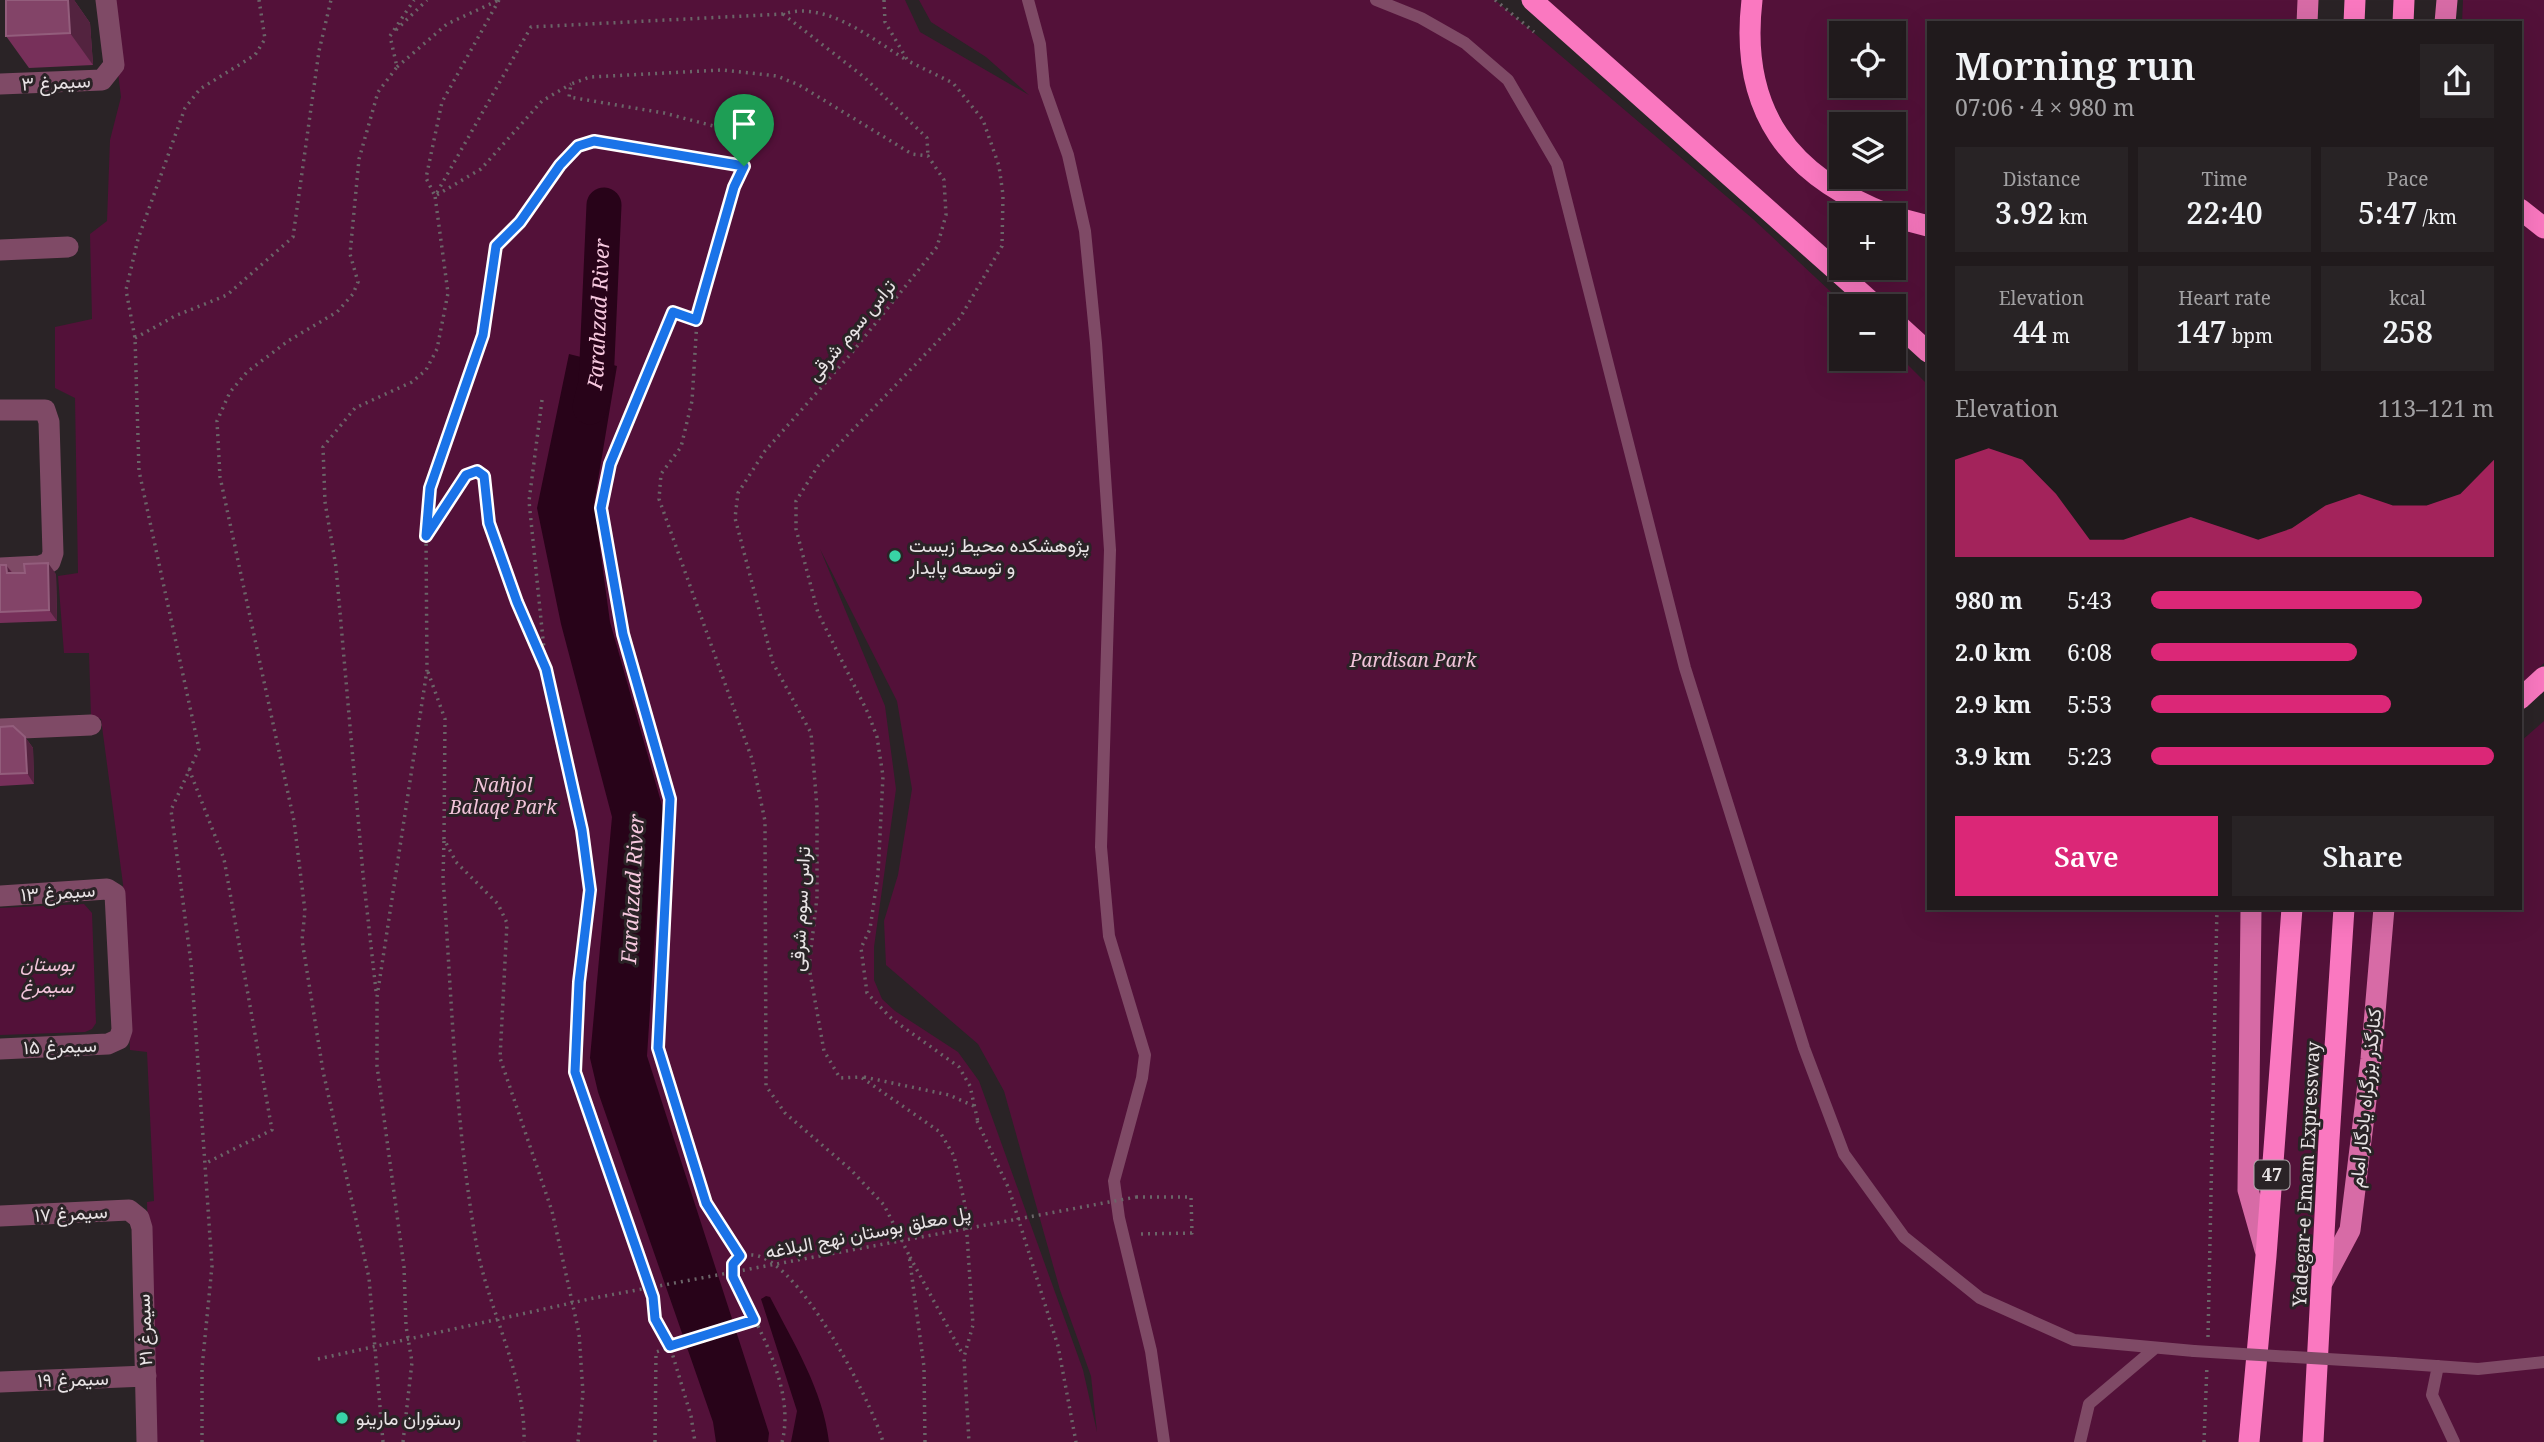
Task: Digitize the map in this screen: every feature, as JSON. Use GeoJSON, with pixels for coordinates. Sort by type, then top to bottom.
{"type":"FeatureCollection","features":[{"type":"Feature","properties":{"kind":"highway"},"geometry":{"type":"LineString","coordinates":[[1532,0],[1863,294]]}},
{"type":"Feature","properties":{"kind":"highway"},"geometry":{"type":"LineString","coordinates":[[1752,0],[1751,56],[1756,87],[1782,140],[1802,165],[1827,186],[1858,203]]}},
{"type":"Feature","properties":{"kind":"highway"},"geometry":{"type":"LineString","coordinates":[[2354,21],[2355,0]]}},
{"type":"Feature","properties":{"kind":"highway"},"geometry":{"type":"LineString","coordinates":[[2403,21],[2404,0]]}},
{"type":"Feature","properties":{"kind":"highway"},"geometry":{"type":"LineString","coordinates":[[2522,211],[2544,228]]}},
{"type":"Feature","properties":{"kind":"highway"},"geometry":{"type":"LineString","coordinates":[[1906,220],[1927,226]]}},
{"type":"Feature","properties":{"kind":"highway"},"geometry":{"type":"LineString","coordinates":[[1906,332],[1927,351]]}},
{"type":"Feature","properties":{"kind":"highway"},"geometry":{"type":"LineString","coordinates":[[2522,697],[2544,677]]}},
{"type":"Feature","properties":{"kind":"highway","name":"Yadegar-e Emam Expressway"},"geometry":{"type":"LineString","coordinates":[[2249,1442],[2292,910]]}},
{"type":"Feature","properties":{"kind":"highway","name":"Yadegar-e Emam Expressway"},"geometry":{"type":"LineString","coordinates":[[2314,1442],[2344,910]]}},
{"type":"Feature","properties":{"kind":"main road"},"geometry":{"type":"LineString","coordinates":[[2307,21],[2308,0]]}},
{"type":"Feature","properties":{"kind":"main road"},"geometry":{"type":"LineString","coordinates":[[2445,21],[2447,0]]}},
{"type":"Feature","properties":{"kind":"main road"},"geometry":{"type":"LineString","coordinates":[[2251,910],[2248,1189],[2266,1256]]}},
{"type":"Feature","properties":{"kind":"main road","name":"کنارگذر بزرگراه یادگار امام"},"geometry":{"type":"LineString","coordinates":[[2323,1281],[2350,1230],[2371,1059],[2384,910]]}},
{"type":"Feature","properties":{"kind":"street","name":"سیمرغ ۳"},"geometry":{"type":"LineString","coordinates":[[0,84],[103,80],[114,65],[106,0]]}},
{"type":"Feature","properties":{"kind":"street"},"geometry":{"type":"LineString","coordinates":[[0,250],[68,247]]}},
{"type":"Feature","properties":{"kind":"street"},"geometry":{"type":"LineString","coordinates":[[0,410],[45,410],[49,422],[52,540],[50,562],[40,566],[0,568]]}},
{"type":"Feature","properties":{"kind":"street"},"geometry":{"type":"LineString","coordinates":[[0,729],[91,725]]}},
{"type":"Feature","properties":{"kind":"street","name":"سیمرغ ۱۳"},"geometry":{"type":"LineString","coordinates":[[0,896],[107,889],[115,894],[122,1017],[120,1039]]}},
{"type":"Feature","properties":{"kind":"street","name":"سیمرغ ۱۵"},"geometry":{"type":"LineString","coordinates":[[0,1049],[108,1044],[120,1039]]}},
{"type":"Feature","properties":{"kind":"street","name":"سیمرغ ۱۷"},"geometry":{"type":"LineString","coordinates":[[0,1216],[129,1210],[139,1218]]}},
{"type":"Feature","properties":{"kind":"street","name":"سیمرغ ۲۱"},"geometry":{"type":"LineString","coordinates":[[139,1218],[142,1228],[148,1442]]}},
{"type":"Feature","properties":{"kind":"street","name":"سیمرغ ۱۹"},"geometry":{"type":"LineString","coordinates":[[0,1381],[146,1376]]}},
{"type":"Feature","properties":{"kind":"lane"},"geometry":{"type":"LineString","coordinates":[[1028,0],[1040,44],[1044,87],[1068,155],[1085,231],[1096,343],[1110,550],[1101,846],[1109,936],[1145,1055],[1142,1078],[1114,1181],[1123,1235],[1151,1351],[1164,1442]]}},
{"type":"Feature","properties":{"kind":"lane"},"geometry":{"type":"LineString","coordinates":[[1376,0],[1422,18],[1465,43],[1508,80],[1557,164],[1685,668],[1804,1048],[1844,1154],[1904,1237],[1980,1298],[2074,1339],[2154,1349],[2478,1369],[2544,1363]]}},
{"type":"Feature","properties":{"kind":"lane"},"geometry":{"type":"LineString","coordinates":[[2080,1442],[2089,1404],[2154,1349]]}},
{"type":"Feature","properties":{"kind":"lane"},"geometry":{"type":"LineString","coordinates":[[2438,1366],[2432,1395],[2454,1442]]}},
{"type":"Feature","properties":{"kind":"path"},"geometry":{"type":"LineString","coordinates":[[202,1442],[202,1368],[212,1266],[191,963],[171,810],[199,748],[139,471],[135,338],[126,290],[138,239],[185,108],[200,89],[255,55],[265,39],[259,0]]}},
{"type":"Feature","properties":{"kind":"path"},"geometry":{"type":"LineString","coordinates":[[135,338],[174,316],[228,295],[293,237],[319,51],[331,0]]}},
{"type":"Feature","properties":{"kind":"path"},"geometry":{"type":"LineString","coordinates":[[397,67],[390,36],[414,0]]}},
{"type":"Feature","properties":{"kind":"path"},"geometry":{"type":"LineString","coordinates":[[390,36],[426,0]]}},
{"type":"Feature","properties":{"kind":"path"},"geometry":{"type":"LineString","coordinates":[[383,1442],[369,1278],[323,1071],[302,940],[305,911],[294,821],[220,477],[217,421],[230,392],[247,372],[288,341],[337,312],[353,294],[358,282],[350,254],[359,159],[377,92],[397,67],[447,24],[499,0],[442,102],[426,178],[435,196],[448,293],[437,349],[426,370],[412,382],[355,408],[323,447],[326,502],[337,567],[363,874],[377,997],[377,1066],[404,1267],[406,1326],[412,1362],[403,1442]]}},
{"type":"Feature","properties":{"kind":"path"},"geometry":{"type":"LineString","coordinates":[[884,0],[885,23],[908,61]]}},
{"type":"Feature","properties":{"kind":"path"},"geometry":{"type":"LineString","coordinates":[[435,196],[531,27],[783,14],[795,10],[839,19],[908,61],[953,83],[983,120],[999,166],[1003,195],[1002,246],[960,318],[818,466],[803,486],[794,512],[818,613],[873,725],[883,776],[878,874],[870,929],[861,947],[867,993],[892,1019],[959,1067],[970,1086],[978,1122]]}},
{"type":"Feature","properties":{"kind":"path"},"geometry":{"type":"LineString","coordinates":[[435,196],[481,169],[542,101],[571,84],[612,74],[722,70],[778,76],[799,85],[912,154],[928,156],[927,138],[864,77],[783,14]]}},
{"type":"Feature","properties":{"kind":"path"},"geometry":{"type":"LineString","coordinates":[[571,84],[569,97],[664,113],[748,135],[751,154],[734,187],[696,320],[692,401],[681,447],[661,474],[659,499],[682,571],[710,637],[761,789],[765,821],[766,1086],[785,1113],[850,1169],[884,1205],[964,1357]]}},
{"type":"Feature","properties":{"kind":"path"},"geometry":{"type":"LineString","coordinates":[[377,997],[427,670],[426,536],[430,488],[483,335],[496,246],[520,222],[560,165],[578,146],[594,141],[744,166]]}},
{"type":"Feature","properties":{"kind":"path","name":"تراس سوم شرقی"},"geometry":{"type":"LineString","coordinates":[[928,156],[944,180],[946,215],[937,247],[850,355],[765,451],[738,493],[735,518],[773,663],[811,733],[817,808],[817,897],[809,967],[824,1052],[840,1078],[861,1077],[949,1095],[974,1105],[978,1122],[1009,1189],[1058,1346],[1076,1442]]}},
{"type":"Feature","properties":{"kind":"path"},"geometry":{"type":"LineString","coordinates":[[696,320],[673,312],[610,464],[601,508],[623,634],[670,799],[658,1048],[706,1203],[740,1256]]}},
{"type":"Feature","properties":{"kind":"path"},"geometry":{"type":"LineString","coordinates":[[542,400],[529,501],[546,669],[582,830],[590,890],[579,982],[575,1072],[653,1297],[655,1319],[670,1346],[691,1416],[695,1442]]}},
{"type":"Feature","properties":{"kind":"path"},"geometry":{"type":"LineString","coordinates":[[426,536],[466,475],[477,471],[484,476],[489,523],[517,602],[546,669]]}},
{"type":"Feature","properties":{"kind":"path"},"geometry":{"type":"LineString","coordinates":[[427,670],[445,719],[443,878],[463,1164],[476,1246],[520,1400],[524,1442]]}},
{"type":"Feature","properties":{"kind":"path"},"geometry":{"type":"LineString","coordinates":[[189,769],[225,859],[272,1130],[206,1163]]}},
{"type":"Feature","properties":{"kind":"path"},"geometry":{"type":"LineString","coordinates":[[444,839],[456,862],[498,904],[506,923],[500,1058],[552,1211],[579,1333],[583,1394],[578,1442]]}},
{"type":"Feature","properties":{"kind":"path"},"geometry":{"type":"LineString","coordinates":[[2201,1350],[2217,910]]}},
{"type":"Feature","properties":{"kind":"path","name":"تراس سوم شرقی"},"geometry":{"type":"LineString","coordinates":[[861,1077],[940,1132],[954,1156],[965,1205],[973,1325],[964,1357],[969,1442]]}},
{"type":"Feature","properties":{"kind":"path","name":"پل معلق بوستان نهج البلاغه"},"geometry":{"type":"LineString","coordinates":[[318,1359],[605,1296],[1136,1198],[1191,1197],[1192,1233],[1123,1235]]}},
{"type":"Feature","properties":{"kind":"path"},"geometry":{"type":"LineString","coordinates":[[782,1442],[787,1424],[786,1408],[774,1367],[733,1277],[733,1264],[740,1256],[755,1252],[786,1274],[806,1298],[862,1385],[883,1442]]}},
{"type":"Feature","properties":{"kind":"path"},"geometry":{"type":"LineString","coordinates":[[909,1255],[924,1367],[925,1442]]}},
{"type":"Feature","properties":{"kind":"path"},"geometry":{"type":"LineString","coordinates":[[655,1442],[656,1352],[754,1320]]}},
{"type":"Feature","properties":{"kind":"path"},"geometry":{"type":"LineString","coordinates":[[2204,1442],[2207,1363]]}},
{"type":"Feature","properties":{"kind":"green space"},"geometry":{"type":"Polygon","coordinates":[[[109,0],[905,0],[920,32],[1029,95],[986,57],[931,22],[919,0],[1495,0],[1753,219],[1833,294],[1829,294],[1829,371],[1906,371],[1906,363],[1927,384],[1927,910],[2522,910],[2522,740],[2544,721],[2544,1442],[154,1442],[147,1202],[154,1201],[147,1052],[130,1050],[123,884],[101,719],[91,717],[89,653],[64,653],[58,576],[78,573],[75,398],[55,388],[55,327],[92,319],[90,234],[107,221],[110,140],[121,97],[109,0]],[[820,549],[885,706],[896,789],[874,947],[874,980],[882,999],[895,1011],[958,1052],[979,1081],[1083,1370],[1097,1432],[1091,1376],[1060,1290],[1004,1091],[978,1044],[886,965],[884,921],[898,875],[912,789],[897,701],[820,549]]]}},
{"type":"Feature","properties":{"kind":"green space"},"geometry":{"type":"Polygon","coordinates":[[[1544,0],[1743,0],[1742,51],[1745,81],[1751,104],[1761,125],[1773,145],[1789,163],[1825,193],[1842,203],[1829,203],[1829,251],[1544,0]]]}},
{"type":"Feature","properties":{"kind":"green space"},"geometry":{"type":"Polygon","coordinates":[[[1760,0],[2298,0],[2296,21],[1927,21],[1927,216],[1906,209],[1906,203],[1888,203],[1855,189],[1906,189],[1906,112],[1829,112],[1829,173],[1799,146],[1784,124],[1757,65],[1760,0]]]}},
{"type":"Feature","properties":{"kind":"green space"},"geometry":{"type":"Polygon","coordinates":[[[2463,0],[2544,0],[2544,220],[2522,202],[2522,21],[2462,21],[2463,0]]]}},
{"type":"Feature","properties":{"kind":"green space"},"geometry":{"type":"Polygon","coordinates":[[[2522,224],[2544,239],[2544,663],[2522,683],[2522,224]]]}},
{"type":"Feature","properties":{"kind":"green space"},"geometry":{"type":"Polygon","coordinates":[[[1906,227],[1927,233],[1927,339],[1906,320],[1906,294],[1876,294],[1860,280],[1906,280],[1906,227]]]}},
{"type":"Feature","properties":{"kind":"green space","name":"بوستان سیمرغ"},"geometry":{"type":"Polygon","coordinates":[[[84,904],[92,913],[96,1023],[92,1029],[85,1032],[0,1035],[0,908],[84,904]]]}},
{"type":"Feature","properties":{"kind":"water"},"geometry":{"type":"Polygon","coordinates":[[[569,354],[617,366],[594,504],[610,622],[663,809],[647,1056],[769,1433],[768,1442],[716,1442],[713,1422],[598,1092],[590,1058],[612,817],[561,624],[537,508],[569,354]]]}},
{"type":"Feature","properties":{"kind":"water"},"geometry":{"type":"Polygon","coordinates":[[[770,1297],[814,1386],[821,1404],[829,1442],[791,1442],[797,1411],[761,1299],[770,1297]]]}},
{"type":"Feature","properties":{"kind":"building"},"geometry":{"type":"Polygon","coordinates":[[[6,0],[68,0],[70,33],[6,36],[6,0]]]}},
{"type":"Feature","properties":{"kind":"building"},"geometry":{"type":"Polygon","coordinates":[[[48,563],[49,610],[0,612],[0,565],[6,565],[7,573],[25,573],[24,564],[48,563]]]}},
{"type":"Feature","properties":{"kind":"building"},"geometry":{"type":"Polygon","coordinates":[[[13,726],[25,737],[27,773],[0,774],[0,727],[13,726]]]}},
{"type":"Feature","properties":{"kind":"waterway","name":"Farahzad River"},"geometry":{"type":"LineString","coordinates":[[590,407],[596,383],[604,205]]}},
{"type":"Feature","properties":{"kind":"place","name":"پژوهشکده محیط زیست و توسعه پایدار"},"geometry":{"type":"Point","coordinates":[895,556]}},
{"type":"Feature","properties":{"kind":"place","name":"رستوران مارینو"},"geometry":{"type":"Point","coordinates":[342,1418]}},
{"type":"Feature","properties":{"kind":"route"},"geometry":{"type":"LineString","coordinates":[[594,141],[679,153],[744,166],[734,187],[696,320],[673,312],[610,464],[601,508],[623,634],[670,799],[671,822],[658,1048],[706,1203],[740,1256],[733,1264],[733,1277],[754,1320],[670,1346],[655,1319],[653,1297],[575,1072],[579,982],[590,890],[582,830],[546,669],[517,602],[489,523],[484,476],[477,471],[466,475],[426,536],[430,488],[461,405],[483,335],[496,246],[520,222],[560,165],[578,146],[594,141]]}},
{"type":"Feature","properties":{"kind":"park label","name":"Pardisan Park"},"geometry":{"type":"Point","coordinates":[1413,660]}},
{"type":"Feature","properties":{"kind":"park label","name":"Nahjol Balaqe Park"},"geometry":{"type":"Point","coordinates":[503,796]}}]}
